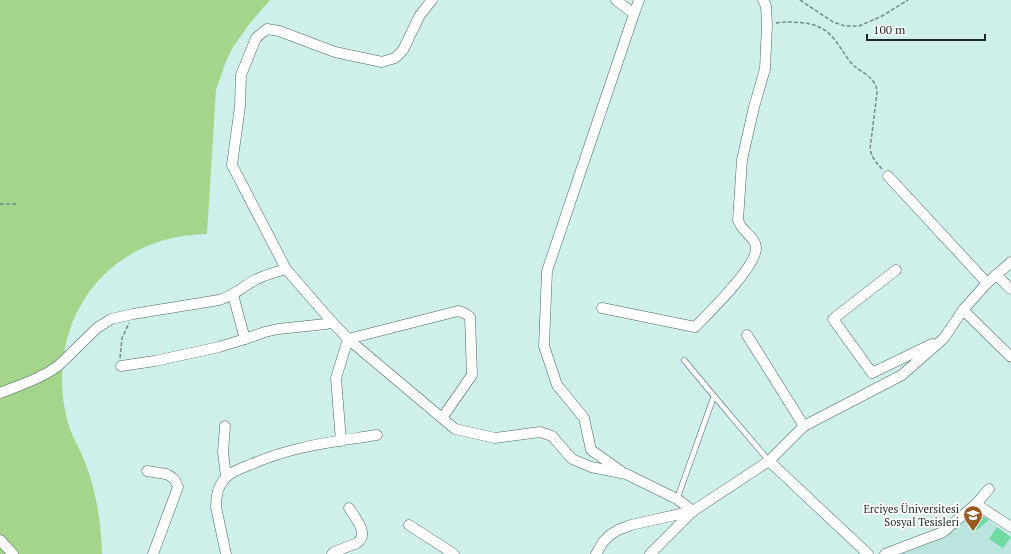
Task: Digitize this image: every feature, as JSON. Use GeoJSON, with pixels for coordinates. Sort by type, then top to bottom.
{"type":"FeatureCollection","features":[{"type":"Feature","properties":{"kind":"street"},"geometry":{"type":"LineString","coordinates":[[432,0],[420,15],[403,50],[396,58],[382,62],[335,52],[267,29],[256,38],[241,75],[240,106],[232,165],[286,269],[348,339],[455,429],[495,438],[540,432],[552,436],[572,459],[592,467],[626,474]]}},
{"type":"Feature","properties":{"kind":"street"},"geometry":{"type":"LineString","coordinates":[[616,0],[634,14]]}},
{"type":"Feature","properties":{"kind":"street"},"geometry":{"type":"LineString","coordinates":[[639,0],[547,271],[544,346],[557,385],[584,418],[591,450],[626,474],[677,499],[693,511]]}},
{"type":"Feature","properties":{"kind":"street"},"geometry":{"type":"LineString","coordinates":[[602,308],[694,327],[729,292],[754,259],[756,248],[755,243],[741,228],[738,220],[742,160],[754,107],[765,69],[767,25],[766,6],[763,0]]}},
{"type":"Feature","properties":{"kind":"street"},"geometry":{"type":"LineString","coordinates":[[888,176],[987,283]]}},
{"type":"Feature","properties":{"kind":"street"},"geometry":{"type":"LineString","coordinates":[[650,554],[693,511],[769,461],[804,426],[902,375],[944,338],[964,310],[987,283],[1011,262]]}},
{"type":"Feature","properties":{"kind":"street"},"geometry":{"type":"LineString","coordinates":[[0,393],[33,381],[58,366],[102,325],[111,319],[219,300],[233,295],[257,279],[286,269]]}},
{"type":"Feature","properties":{"kind":"street"},"geometry":{"type":"LineString","coordinates":[[896,270],[833,319],[872,373],[944,338]]}},
{"type":"Feature","properties":{"kind":"street"},"geometry":{"type":"LineString","coordinates":[[996,275],[1011,289]]}},
{"type":"Feature","properties":{"kind":"street"},"geometry":{"type":"LineString","coordinates":[[233,295],[245,340]]}},
{"type":"Feature","properties":{"kind":"street"},"geometry":{"type":"LineString","coordinates":[[964,310],[1011,357]]}},
{"type":"Feature","properties":{"kind":"street"},"geometry":{"type":"LineString","coordinates":[[348,339],[458,311],[467,313],[470,317],[472,375],[442,418]]}},
{"type":"Feature","properties":{"kind":"street"},"geometry":{"type":"LineString","coordinates":[[121,366],[155,361],[220,347],[278,329],[326,324],[332,322]]}},
{"type":"Feature","properties":{"kind":"street"},"geometry":{"type":"LineString","coordinates":[[747,336],[804,426]]}},
{"type":"Feature","properties":{"kind":"street"},"geometry":{"type":"LineString","coordinates":[[341,441],[336,378],[348,339]]}},
{"type":"Feature","properties":{"kind":"street"},"geometry":{"type":"LineString","coordinates":[[225,426],[223,452],[226,477]]}},
{"type":"Feature","properties":{"kind":"street"},"geometry":{"type":"LineString","coordinates":[[226,554],[216,507],[216,500],[219,488],[226,477],[239,469],[270,457],[302,448],[377,435]]}},
{"type":"Feature","properties":{"kind":"street"},"geometry":{"type":"LineString","coordinates":[[769,461],[868,554]]}},
{"type":"Feature","properties":{"kind":"street"},"geometry":{"type":"LineString","coordinates":[[147,471],[169,475],[174,479],[178,487],[153,554]]}},
{"type":"Feature","properties":{"kind":"street"},"geometry":{"type":"LineString","coordinates":[[885,554],[943,532],[976,504],[989,489]]}},
{"type":"Feature","properties":{"kind":"street"},"geometry":{"type":"LineString","coordinates":[[976,504],[1011,528]]}},
{"type":"Feature","properties":{"kind":"street"},"geometry":{"type":"LineString","coordinates":[[334,553],[359,542],[362,536],[362,530],[349,508]]}},
{"type":"Feature","properties":{"kind":"street"},"geometry":{"type":"LineString","coordinates":[[596,554],[603,542],[618,530],[631,525],[693,511]]}},
{"type":"Feature","properties":{"kind":"street"},"geometry":{"type":"LineString","coordinates":[[409,525],[442,551],[454,554]]}},
{"type":"Feature","properties":{"kind":"street"},"geometry":{"type":"LineString","coordinates":[[0,540],[12,554]]}},
{"type":"Feature","properties":{"kind":"lane"},"geometry":{"type":"LineString","coordinates":[[684,360],[769,461]]}},
{"type":"Feature","properties":{"kind":"lane"},"geometry":{"type":"LineString","coordinates":[[677,499],[714,396]]}},
{"type":"Feature","properties":{"kind":"path"},"geometry":{"type":"LineString","coordinates":[[800,0],[833,22],[845,26],[859,26],[882,16],[908,0]]}},
{"type":"Feature","properties":{"kind":"path"},"geometry":{"type":"LineString","coordinates":[[767,25],[780,22],[790,22],[819,26],[832,37],[852,64],[872,79],[877,93],[870,149],[874,161],[888,176]]}},
{"type":"Feature","properties":{"kind":"path"},"geometry":{"type":"LineString","coordinates":[[0,204],[16,204]]}},
{"type":"Feature","properties":{"kind":"path"},"geometry":{"type":"LineString","coordinates":[[121,366],[120,352],[122,338],[133,314]]}},
{"type":"Feature","properties":{"kind":"shaded area","name":"Erciyes Üniversitesi Sosyal Tesisleri"},"geometry":{"type":"Polygon","coordinates":[[[978,506],[993,524],[1011,537],[1011,554],[893,554],[923,543],[978,506]]]}},
{"type":"Feature","properties":{"kind":"green space"},"geometry":{"type":"Polygon","coordinates":[[[0,0],[270,0],[250,23],[233,47],[226,61],[216,90],[207,234],[173,238],[143,248],[116,264],[95,285],[78,310],[67,339],[62,371],[64,405],[69,427],[90,476],[96,498],[101,531],[102,554],[0,554],[0,0]]]}},
{"type":"Feature","properties":{"kind":"building"},"geometry":{"type":"Polygon","coordinates":[[[976,512],[989,520],[977,530],[968,519],[976,512]]]}},
{"type":"Feature","properties":{"kind":"building"},"geometry":{"type":"Polygon","coordinates":[[[997,527],[1011,537],[1003,548],[989,539],[997,527]]]}},
{"type":"Feature","properties":{"kind":"place","name":"Erciyes Üniversitesi Sosyal Tesisleri"},"geometry":{"type":"Point","coordinates":[973,532]}}]}
